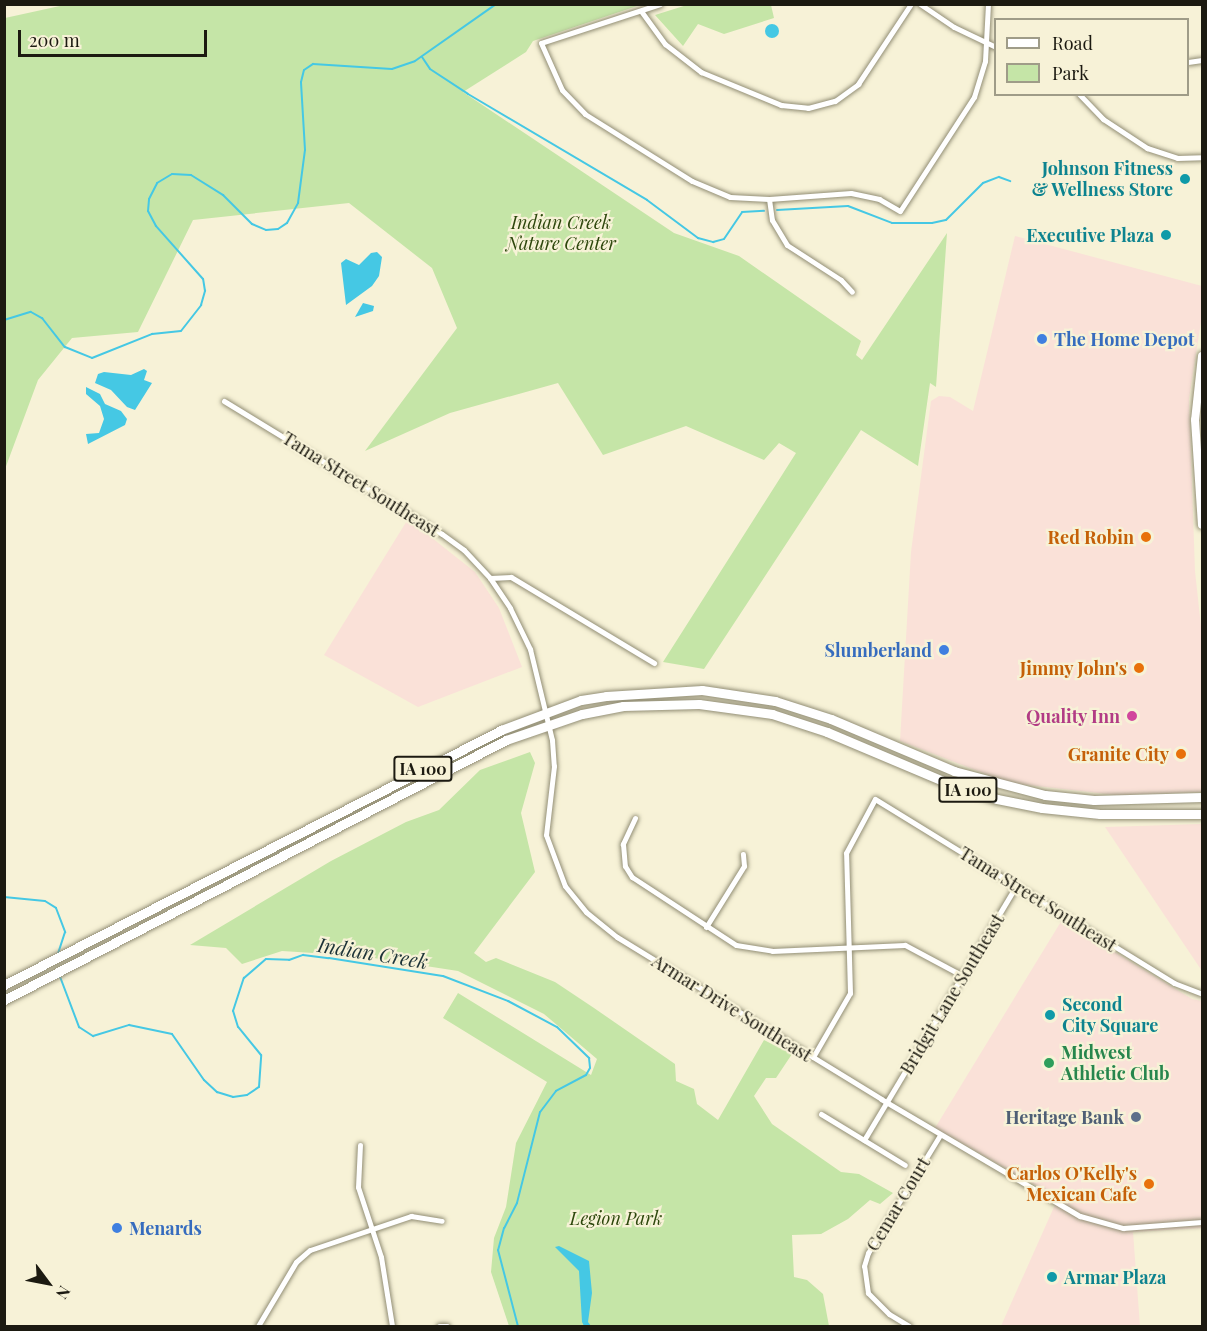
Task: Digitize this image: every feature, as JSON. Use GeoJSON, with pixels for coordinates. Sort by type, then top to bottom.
{"type":"FeatureCollection","features":[{"type":"Feature","properties":{"kind":"highway","name":"IA 100"},"geometry":{"type":"LineString","coordinates":[[4,985],[417,771],[547,711],[581,700],[674,690],[747,695],[821,715],[954,771],[1002,787],[1094,801],[1203,797]]}},
{"type":"Feature","properties":{"kind":"highway","name":"IA 100"},"geometry":{"type":"LineString","coordinates":[[4,1000],[506,740],[582,714],[645,704],[746,709],[827,732],[997,800],[1100,814],[1203,814]]}},
{"type":"Feature","properties":{"kind":"main road"},"geometry":{"type":"LineString","coordinates":[[1203,357],[1195,420],[1203,525]]}},
{"type":"Feature","properties":{"kind":"street"},"geometry":{"type":"LineString","coordinates":[[660,4],[541,43],[562,90],[585,114],[711,191],[730,197],[769,199],[851,193],[879,199],[900,211],[974,97],[988,43],[988,4]]}},
{"type":"Feature","properties":{"kind":"street"},"geometry":{"type":"LineString","coordinates":[[641,10],[666,44],[701,72],[781,105],[808,108],[835,101],[858,84],[911,4]]}},
{"type":"Feature","properties":{"kind":"street"},"geometry":{"type":"LineString","coordinates":[[920,4],[954,27],[994,46]]}},
{"type":"Feature","properties":{"kind":"street"},"geometry":{"type":"LineString","coordinates":[[1080,96],[1103,119],[1148,148],[1177,158],[1203,157]]}},
{"type":"Feature","properties":{"kind":"street"},"geometry":{"type":"LineString","coordinates":[[769,199],[772,220],[787,246],[841,280],[852,292]]}},
{"type":"Feature","properties":{"kind":"street","name":"Tama Street Southeast"},"geometry":{"type":"LineString","coordinates":[[224,400],[442,534],[464,550],[490,578],[521,628],[550,724]]}},
{"type":"Feature","properties":{"kind":"street"},"geometry":{"type":"LineString","coordinates":[[490,578],[511,577],[654,663]]}},
{"type":"Feature","properties":{"kind":"street","name":"Armar Drive Southeast"},"geometry":{"type":"LineString","coordinates":[[550,724],[554,766],[546,835],[565,886],[581,907],[617,937],[940,1136],[1080,1216],[1123,1228],[1203,1221]]}},
{"type":"Feature","properties":{"kind":"street","name":"Tama Street Southeast"},"geometry":{"type":"LineString","coordinates":[[851,946],[846,853],[851,838],[875,799],[1174,983],[1203,994]]}},
{"type":"Feature","properties":{"kind":"street"},"geometry":{"type":"LineString","coordinates":[[635,818],[623,844],[625,866],[632,877],[706,927],[752,951],[905,945],[963,976]]}},
{"type":"Feature","properties":{"kind":"street"},"geometry":{"type":"LineString","coordinates":[[706,927],[744,866],[743,854]]}},
{"type":"Feature","properties":{"kind":"street","name":"Bridgit Lane Southeast"},"geometry":{"type":"LineString","coordinates":[[864,1140],[1016,886]]}},
{"type":"Feature","properties":{"kind":"street"},"geometry":{"type":"LineString","coordinates":[[813,1057],[850,993],[851,946]]}},
{"type":"Feature","properties":{"kind":"street"},"geometry":{"type":"LineString","coordinates":[[821,1114],[905,1165]]}},
{"type":"Feature","properties":{"kind":"street","name":"Cemar Court"},"geometry":{"type":"LineString","coordinates":[[909,1326],[872,1298],[864,1281],[864,1266],[868,1253],[940,1136]]}},
{"type":"Feature","properties":{"kind":"street"},"geometry":{"type":"LineString","coordinates":[[360,1145],[358,1187],[372,1229],[392,1326]]}},
{"type":"Feature","properties":{"kind":"street"},"geometry":{"type":"LineString","coordinates":[[258,1326],[304,1254],[411,1216],[442,1221]]}},
{"type":"Feature","properties":{"kind":"street"},"geometry":{"type":"LineString","coordinates":[[439,1326],[447,1326]]}},
{"type":"Feature","properties":{"kind":"shaded area"},"geometry":{"type":"Polygon","coordinates":[[[1015,236],[1202,286],[1202,315],[1189,399],[1195,571],[1202,636],[1202,792],[1116,795],[1009,783],[900,741],[911,552],[931,401],[939,396],[950,397],[973,411],[1015,236]]]}},
{"type":"Feature","properties":{"kind":"shaded area"},"geometry":{"type":"Polygon","coordinates":[[[408,519],[475,572],[499,608],[522,667],[418,707],[324,655],[408,519]]]}},
{"type":"Feature","properties":{"kind":"shaded area"},"geometry":{"type":"Polygon","coordinates":[[[1202,824],[1202,971],[1105,827],[1202,824]]]}},
{"type":"Feature","properties":{"kind":"shaded area"},"geometry":{"type":"Polygon","coordinates":[[[1062,920],[1192,999],[1202,1001],[1202,1228],[1133,1232],[1140,1326],[1001,1326],[1058,1198],[935,1128],[1062,920]]]}},
{"type":"Feature","properties":{"kind":"green space","name":"Indian Creek Nature Center"},"geometry":{"type":"Polygon","coordinates":[[[69,4],[640,5],[533,41],[526,52],[463,92],[674,233],[739,256],[861,341],[856,355],[862,360],[947,233],[936,387],[930,383],[918,466],[861,430],[704,669],[663,662],[796,453],[779,443],[764,460],[686,426],[603,455],[558,383],[450,413],[365,451],[457,328],[432,268],[349,203],[193,220],[138,332],[72,338],[38,380],[5,469],[5,18],[69,4]]]}},
{"type":"Feature","properties":{"kind":"green space"},"geometry":{"type":"Polygon","coordinates":[[[687,5],[771,5],[774,18],[724,34],[698,24],[683,46],[655,15],[687,5]]]}},
{"type":"Feature","properties":{"kind":"green space","name":"Legion Park"},"geometry":{"type":"Polygon","coordinates":[[[530,752],[535,763],[521,813],[535,872],[474,953],[486,962],[496,958],[555,982],[594,1008],[675,1064],[676,1081],[694,1089],[697,1104],[718,1120],[764,1040],[792,1054],[776,1078],[766,1078],[754,1096],[772,1124],[841,1172],[859,1174],[893,1193],[880,1204],[870,1200],[848,1219],[821,1234],[792,1235],[794,1277],[807,1280],[823,1294],[829,1326],[509,1326],[491,1272],[494,1238],[506,1207],[516,1143],[547,1082],[443,1018],[458,993],[591,1075],[597,1059],[544,1014],[458,971],[361,956],[282,951],[242,964],[226,948],[190,945],[331,861],[406,822],[439,810],[480,770],[530,752]]]}},
{"type":"Feature","properties":{"kind":"water"},"geometry":{"type":"Polygon","coordinates":[[[772,24],[777,26],[779,31],[777,36],[772,38],[767,36],[765,31],[767,26],[772,24]]]}},
{"type":"Feature","properties":{"kind":"water"},"geometry":{"type":"Polygon","coordinates":[[[377,252],[382,257],[379,276],[372,286],[346,305],[341,263],[346,259],[359,265],[371,253],[377,252]]]}},
{"type":"Feature","properties":{"kind":"water"},"geometry":{"type":"Polygon","coordinates":[[[363,303],[374,306],[373,311],[355,317],[363,303]]]}},
{"type":"Feature","properties":{"kind":"water"},"geometry":{"type":"Polygon","coordinates":[[[144,369],[147,371],[144,380],[152,383],[135,410],[127,407],[111,390],[95,383],[98,374],[104,372],[131,375],[144,369]]]}},
{"type":"Feature","properties":{"kind":"water"},"geometry":{"type":"Polygon","coordinates":[[[86,387],[100,394],[105,404],[121,411],[127,419],[125,425],[88,444],[86,434],[99,433],[104,419],[100,406],[86,394],[86,387]]]}},
{"type":"Feature","properties":{"kind":"water"},"geometry":{"type":"Polygon","coordinates":[[[559,1246],[589,1261],[592,1293],[588,1322],[591,1326],[584,1326],[582,1322],[579,1271],[555,1247],[559,1246]]]}},
{"type":"Feature","properties":{"kind":"waterway","name":"Indian Creek"},"geometry":{"type":"LineString","coordinates":[[4,320],[31,312],[42,318],[65,347],[92,358],[152,334],[181,331],[201,305],[205,291],[203,279],[156,226],[148,211],[149,199],[157,183],[172,174],[191,175],[223,195],[252,224],[266,230],[278,229],[287,223],[298,203],[305,150],[301,82],[304,70],[313,64],[392,69],[415,61],[496,4]]}},
{"type":"Feature","properties":{"kind":"waterway"},"geometry":{"type":"LineString","coordinates":[[422,57],[430,69],[468,94],[647,200],[698,238],[713,242],[724,239],[742,212],[764,211]]}},
{"type":"Feature","properties":{"kind":"waterway"},"geometry":{"type":"LineString","coordinates":[[777,210],[848,206],[892,223],[932,223],[946,220],[983,183],[999,177],[1010,181]]}},
{"type":"Feature","properties":{"kind":"waterway","name":"Indian Creek"},"geometry":{"type":"LineString","coordinates":[[4,897],[45,901],[56,908],[65,932],[58,953]]}},
{"type":"Feature","properties":{"kind":"waterway","name":"Indian Creek"},"geometry":{"type":"LineString","coordinates":[[59,974],[79,1027],[93,1036],[129,1025],[172,1034],[204,1080],[217,1092],[233,1097],[247,1095],[259,1087],[261,1055],[238,1027],[233,1011],[244,978],[266,959],[289,960],[303,955],[443,976],[508,1001],[557,1027],[589,1058],[590,1068],[586,1075],[556,1091],[540,1112],[517,1203],[504,1228],[498,1250],[518,1326]]}},
{"type":"Feature","properties":{"kind":"place","name":"Johnson Fitness & Wellness Store"},"geometry":{"type":"Point","coordinates":[1185,179]}},
{"type":"Feature","properties":{"kind":"place","name":"Executive Plaza"},"geometry":{"type":"Point","coordinates":[1166,235]}},
{"type":"Feature","properties":{"kind":"place","name":"The Home Depot"},"geometry":{"type":"Point","coordinates":[1042,339]}},
{"type":"Feature","properties":{"kind":"place","name":"Red Robin"},"geometry":{"type":"Point","coordinates":[1146,537]}},
{"type":"Feature","properties":{"kind":"place","name":"Slumberland"},"geometry":{"type":"Point","coordinates":[944,650]}},
{"type":"Feature","properties":{"kind":"place","name":"Jimmy John's"},"geometry":{"type":"Point","coordinates":[1139,668]}},
{"type":"Feature","properties":{"kind":"place","name":"Quality Inn"},"geometry":{"type":"Point","coordinates":[1132,716]}},
{"type":"Feature","properties":{"kind":"place","name":"Granite City"},"geometry":{"type":"Point","coordinates":[1181,754]}},
{"type":"Feature","properties":{"kind":"place","name":"Second City Square"},"geometry":{"type":"Point","coordinates":[1050,1015]}},
{"type":"Feature","properties":{"kind":"place","name":"Midwest Athletic Club"},"geometry":{"type":"Point","coordinates":[1049,1063]}},
{"type":"Feature","properties":{"kind":"place","name":"Heritage Bank"},"geometry":{"type":"Point","coordinates":[1136,1117]}},
{"type":"Feature","properties":{"kind":"place","name":"Carlos O'Kelly's Mexican Cafe"},"geometry":{"type":"Point","coordinates":[1149,1184]}},
{"type":"Feature","properties":{"kind":"place","name":"Menards"},"geometry":{"type":"Point","coordinates":[117,1228]}},
{"type":"Feature","properties":{"kind":"place","name":"Armar Plaza"},"geometry":{"type":"Point","coordinates":[1052,1277]}}]}
